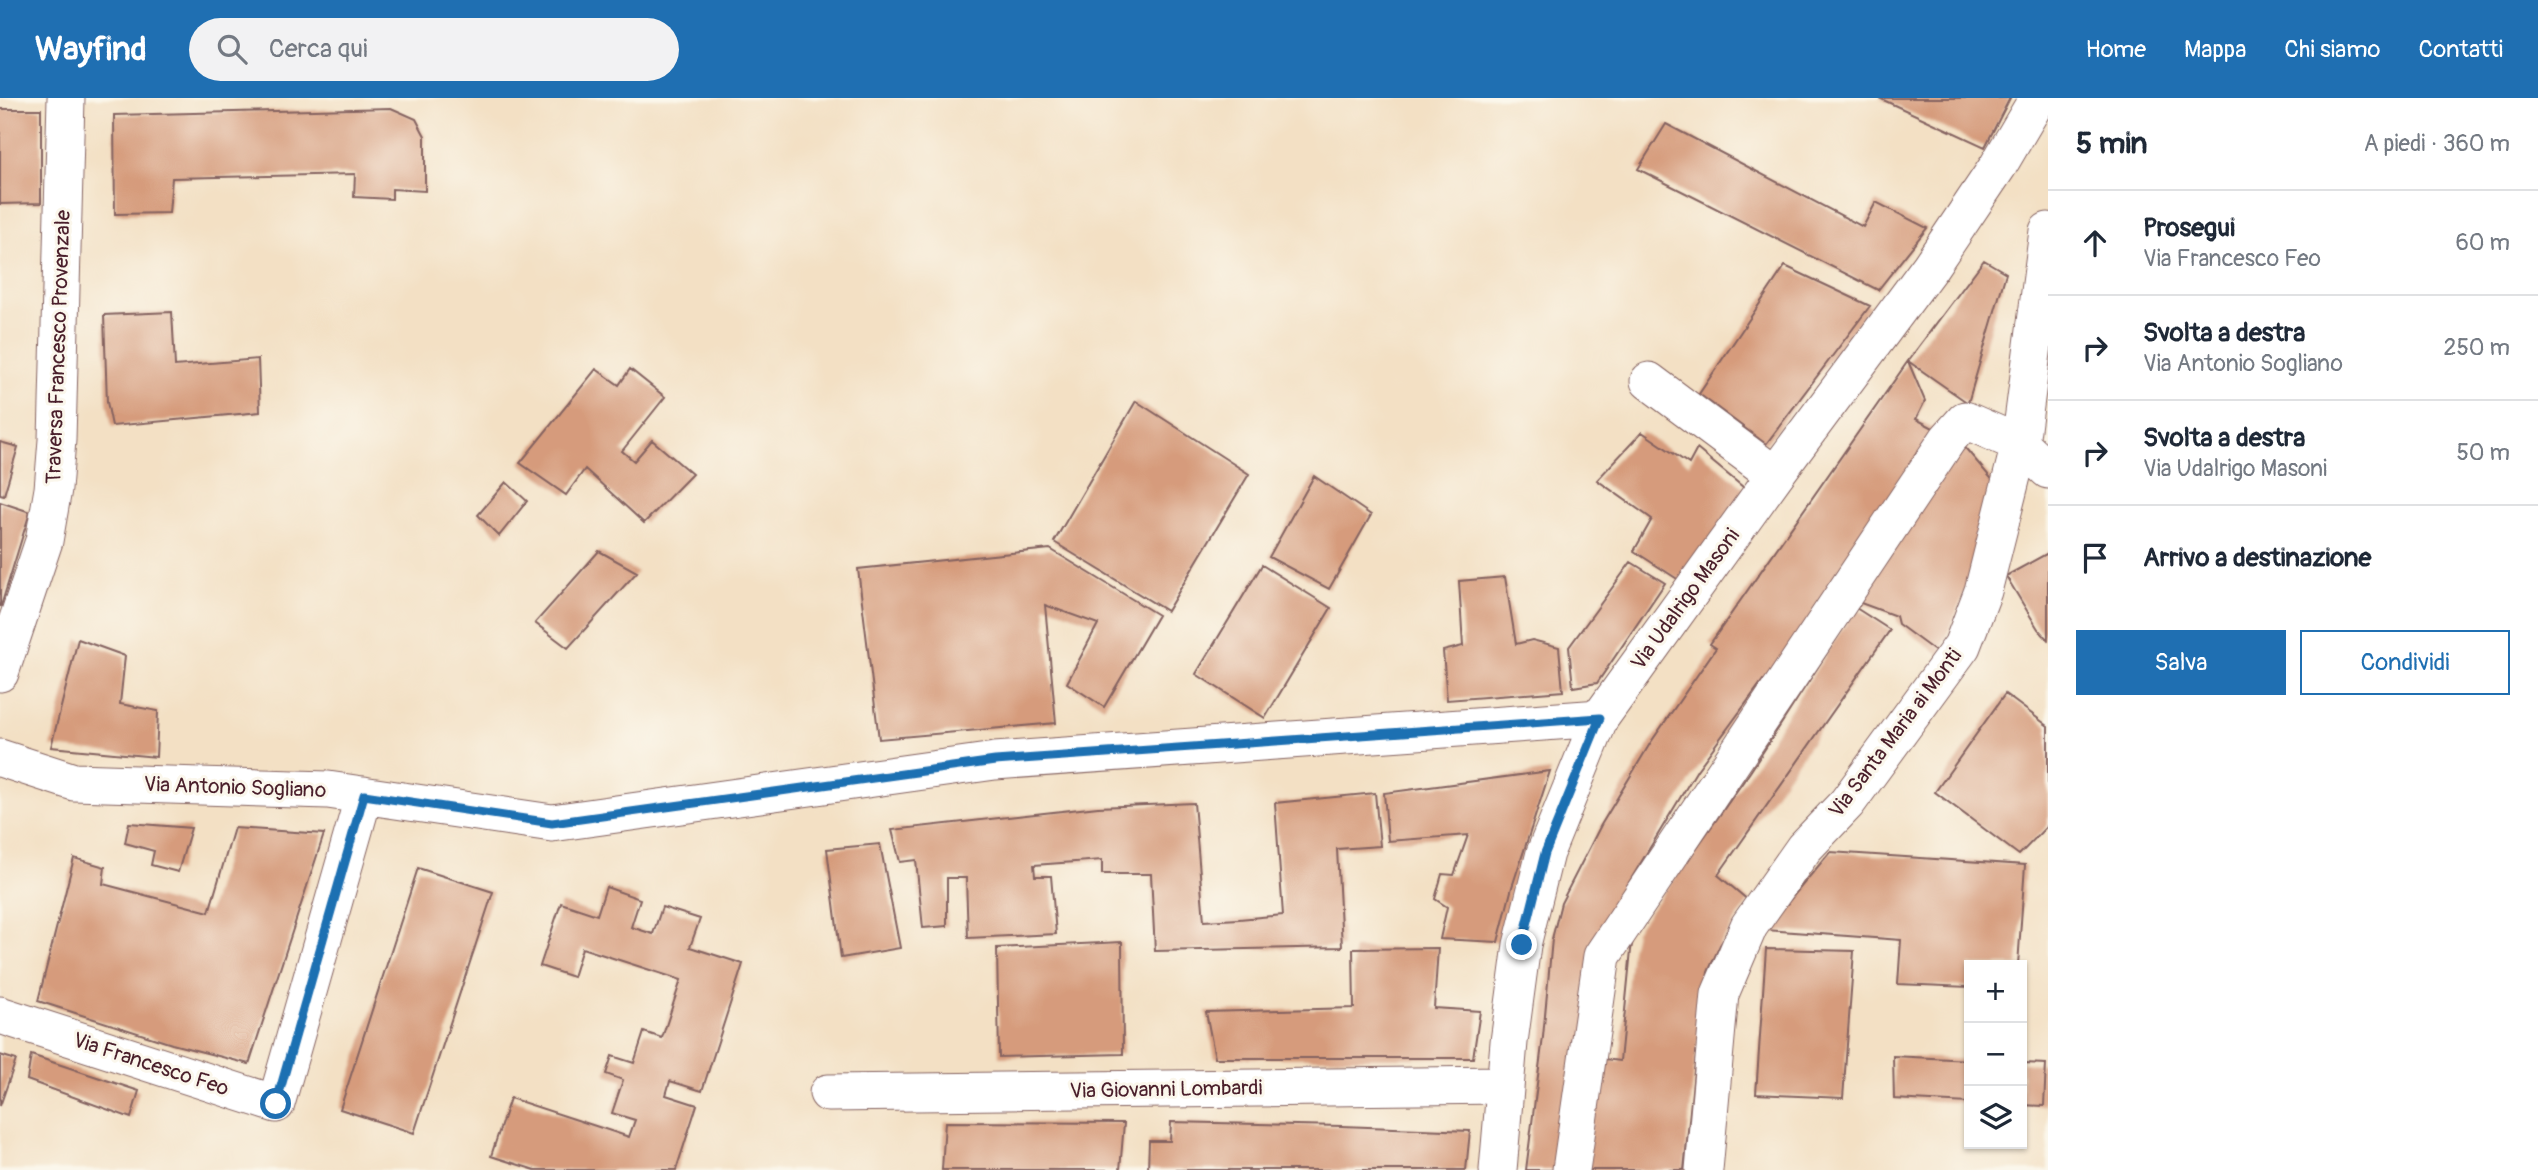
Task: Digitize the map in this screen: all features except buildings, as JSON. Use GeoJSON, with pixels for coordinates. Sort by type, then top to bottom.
{"type":"FeatureCollection","features":[{"type":"Feature","properties":{"kind":"street","name":"Traversa Francesco Provenzale"},"geometry":{"type":"LineString","coordinates":[[0,673],[44,541],[53,489],[57,440],[66,98]]}},
{"type":"Feature","properties":{"kind":"street","name":"Via Udalrigo Masoni"},"geometry":{"type":"LineString","coordinates":[[1498,1170],[1522,945],[1545,853],[1600,718],[1775,475],[1930,267],[1998,166],[2038,98]]}},
{"type":"Feature","properties":{"kind":"street","name":"Via Santa Maria ai Monti"},"geometry":{"type":"LineString","coordinates":[[1703,1170],[1720,994],[1749,926],[1804,848],[1847,803],[1962,646],[1983,591],[2020,443],[2048,231]]}},
{"type":"Feature","properties":{"kind":"street"},"geometry":{"type":"LineString","coordinates":[[1649,381],[1775,475]]}},
{"type":"Feature","properties":{"kind":"street"},"geometry":{"type":"LineString","coordinates":[[1571,1170],[1602,956],[1948,439],[1965,420],[2020,443],[2048,470]]}},
{"type":"Feature","properties":{"kind":"street","name":"Via Antonio Sogliano"},"geometry":{"type":"LineString","coordinates":[[0,758],[74,782],[328,790],[552,823],[995,761],[1600,718]]}},
{"type":"Feature","properties":{"kind":"street","name":"Via Francesco Feo"},"geometry":{"type":"LineString","coordinates":[[0,1015],[276,1104],[364,795]]}},
{"type":"Feature","properties":{"kind":"street","name":"Via Giovanni Lombardi"},"geometry":{"type":"LineString","coordinates":[[828,1093],[1505,1085]]}},
{"type":"Feature","properties":{"kind":"route"},"geometry":{"type":"LineString","coordinates":[[276,1104],[364,795],[552,823],[995,761],[1600,718],[1545,853],[1522,945]]}}]}
